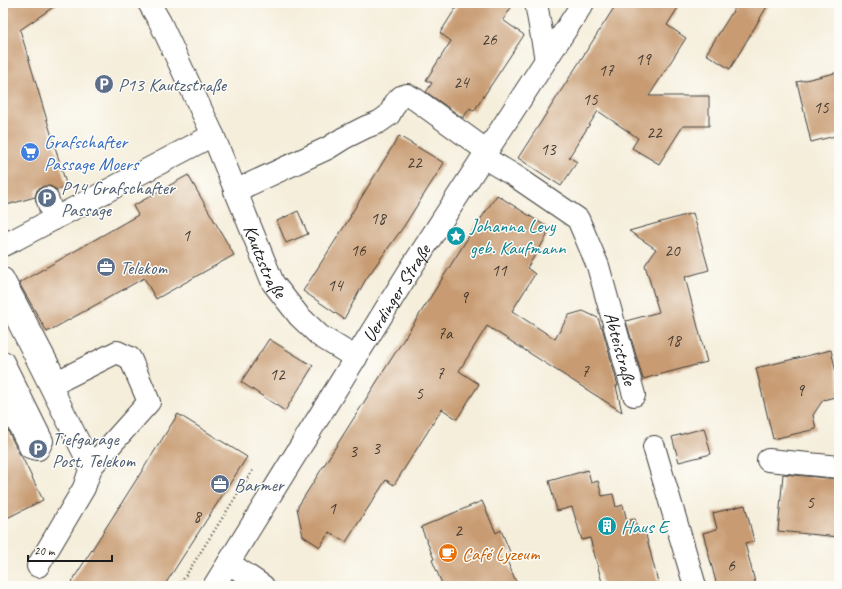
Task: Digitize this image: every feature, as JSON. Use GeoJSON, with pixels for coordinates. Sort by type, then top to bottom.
{"type":"FeatureCollection","features":[{"type":"Feature","properties":{"kind":"street"},"geometry":{"type":"LineString","coordinates":[[536,3],[546,60]]}},
{"type":"Feature","properties":{"kind":"street","name":"Uerdinger Straße"},"geometry":{"type":"LineString","coordinates":[[214,586],[413,265],[583,3]]}},
{"type":"Feature","properties":{"kind":"street","name":"Kautzstraße"},"geometry":{"type":"LineString","coordinates":[[152,4],[213,135],[273,283],[299,316],[320,336],[356,358]]}},
{"type":"Feature","properties":{"kind":"street","name":"Abteistraße"},"geometry":{"type":"LineString","coordinates":[[235,191],[328,148],[344,138],[379,122],[389,115],[396,102],[401,97],[407,95],[415,99],[514,176],[578,219],[598,266],[634,395]]}},
{"type":"Feature","properties":{"kind":"street"},"geometry":{"type":"LineString","coordinates":[[3,244],[16,239],[213,135]]}},
{"type":"Feature","properties":{"kind":"street"},"geometry":{"type":"LineString","coordinates":[[48,198],[54,219]]}},
{"type":"Feature","properties":{"kind":"street"},"geometry":{"type":"LineString","coordinates":[[3,279],[57,382],[117,352],[130,358],[150,402],[92,467],[84,488],[38,566]]}},
{"type":"Feature","properties":{"kind":"street"},"geometry":{"type":"LineString","coordinates":[[3,297],[8,301],[92,467]]}},
{"type":"Feature","properties":{"kind":"street"},"geometry":{"type":"LineString","coordinates":[[3,362],[42,441],[38,449],[30,447],[3,393]]}},
{"type":"Feature","properties":{"kind":"street"},"geometry":{"type":"LineString","coordinates":[[654,447],[695,586]]}},
{"type":"Feature","properties":{"kind":"street"},"geometry":{"type":"LineString","coordinates":[[768,460],[839,467]]}},
{"type":"Feature","properties":{"kind":"street"},"geometry":{"type":"LineString","coordinates":[[229,563],[262,586]]}},
{"type":"Feature","properties":{"kind":"building","name":"Grafschafter Passage Moers"},"geometry":{"type":"Polygon","coordinates":[[[3,3],[12,3],[13,5],[15,3],[59,3],[20,30],[67,187],[57,190],[50,186],[43,186],[37,190],[35,197],[3,206],[3,3]]]}},
{"type":"Feature","properties":{"kind":"building"},"geometry":{"type":"Polygon","coordinates":[[[459,3],[514,3],[503,20],[524,35],[474,111],[470,108],[463,118],[426,92],[432,83],[426,80],[451,41],[440,33],[459,3]]]}},
{"type":"Feature","properties":{"kind":"building"},"geometry":{"type":"Polygon","coordinates":[[[617,3],[681,3],[667,25],[686,38],[649,96],[709,96],[709,126],[683,126],[659,164],[632,148],[638,138],[598,111],[569,157],[577,162],[561,186],[518,158],[617,3]]]}},
{"type":"Feature","properties":{"kind":"building"},"geometry":{"type":"Polygon","coordinates":[[[738,3],[769,3],[730,69],[706,54],[738,3]]]}},
{"type":"Feature","properties":{"kind":"building"},"geometry":{"type":"Polygon","coordinates":[[[839,72],[839,135],[811,142],[797,82],[839,72]]]}},
{"type":"Feature","properties":{"kind":"building"},"geometry":{"type":"Polygon","coordinates":[[[399,136],[444,163],[404,226],[366,279],[344,319],[303,291],[351,216],[399,136]]]}},
{"type":"Feature","properties":{"kind":"building"},"geometry":{"type":"Polygon","coordinates":[[[188,175],[234,255],[156,299],[144,278],[47,332],[19,283],[138,215],[133,206],[188,175]]]}},
{"type":"Feature","properties":{"kind":"building"},"geometry":{"type":"Polygon","coordinates":[[[497,195],[547,227],[547,236],[527,268],[535,274],[512,311],[555,339],[569,315],[583,311],[598,318],[602,327],[618,386],[616,386],[622,412],[487,326],[459,371],[479,384],[457,419],[442,409],[394,485],[386,480],[346,542],[329,532],[320,547],[303,536],[297,508],[471,233],[497,195]]]}},
{"type":"Feature","properties":{"kind":"building"},"geometry":{"type":"Polygon","coordinates":[[[298,211],[308,234],[286,243],[277,221],[298,211]]]}},
{"type":"Feature","properties":{"kind":"building"},"geometry":{"type":"Polygon","coordinates":[[[693,213],[709,270],[685,277],[707,362],[643,379],[626,321],[659,312],[645,265],[656,249],[629,231],[693,213]]]}},
{"type":"Feature","properties":{"kind":"building"},"geometry":{"type":"Polygon","coordinates":[[[269,339],[313,366],[285,411],[241,382],[269,339]]]}},
{"type":"Feature","properties":{"kind":"building"},"geometry":{"type":"Polygon","coordinates":[[[831,350],[839,385],[839,396],[823,400],[813,415],[816,429],[773,439],[756,368],[831,350]]]}},
{"type":"Feature","properties":{"kind":"building"},"geometry":{"type":"Polygon","coordinates":[[[178,414],[247,457],[164,586],[69,586],[178,414]]]}},
{"type":"Feature","properties":{"kind":"building"},"geometry":{"type":"Polygon","coordinates":[[[3,421],[43,500],[3,520],[3,421]]]}},
{"type":"Feature","properties":{"kind":"building"},"geometry":{"type":"Polygon","coordinates":[[[704,428],[711,454],[679,462],[672,437],[704,428]]]}},
{"type":"Feature","properties":{"kind":"building","name":"Haus E"},"geometry":{"type":"Polygon","coordinates":[[[588,470],[591,483],[598,481],[602,496],[613,494],[616,507],[623,505],[627,521],[635,519],[638,533],[645,531],[659,586],[603,586],[590,538],[582,540],[572,507],[557,511],[549,481],[588,470]]]}},
{"type":"Feature","properties":{"kind":"building"},"geometry":{"type":"Polygon","coordinates":[[[783,474],[839,479],[839,537],[778,531],[783,474]]]}},
{"type":"Feature","properties":{"kind":"building"},"geometry":{"type":"Polygon","coordinates":[[[482,501],[496,533],[501,530],[510,552],[504,554],[518,586],[443,586],[432,560],[434,559],[421,527],[482,501]]]}},
{"type":"Feature","properties":{"kind":"building"},"geometry":{"type":"Polygon","coordinates":[[[745,505],[754,541],[745,543],[756,586],[717,586],[703,533],[717,529],[713,513],[745,505]]]}},
{"type":"Feature","properties":{"kind":"place","name":"P13 Kautzstraße"},"geometry":{"type":"Point","coordinates":[104,84]}},
{"type":"Feature","properties":{"kind":"place","name":"Grafschafter Passage Moers"},"geometry":{"type":"Point","coordinates":[30,152]}},
{"type":"Feature","properties":{"kind":"place","name":"P14 Grafschafter Passage"},"geometry":{"type":"Point","coordinates":[47,198]}},
{"type":"Feature","properties":{"kind":"place","name":"Johanna Levy geb. Kaufmann"},"geometry":{"type":"Point","coordinates":[456,236]}},
{"type":"Feature","properties":{"kind":"place","name":"Telekom"},"geometry":{"type":"Point","coordinates":[106,267]}},
{"type":"Feature","properties":{"kind":"place","name":"Tiefgarage Post, Telekom"},"geometry":{"type":"Point","coordinates":[38,449]}},
{"type":"Feature","properties":{"kind":"place","name":"Barmer"},"geometry":{"type":"Point","coordinates":[220,484]}},
{"type":"Feature","properties":{"kind":"place","name":"Haus E"},"geometry":{"type":"Point","coordinates":[607,526]}},
{"type":"Feature","properties":{"kind":"place","name":"Café Lyzeum"},"geometry":{"type":"Point","coordinates":[448,553]}}]}
